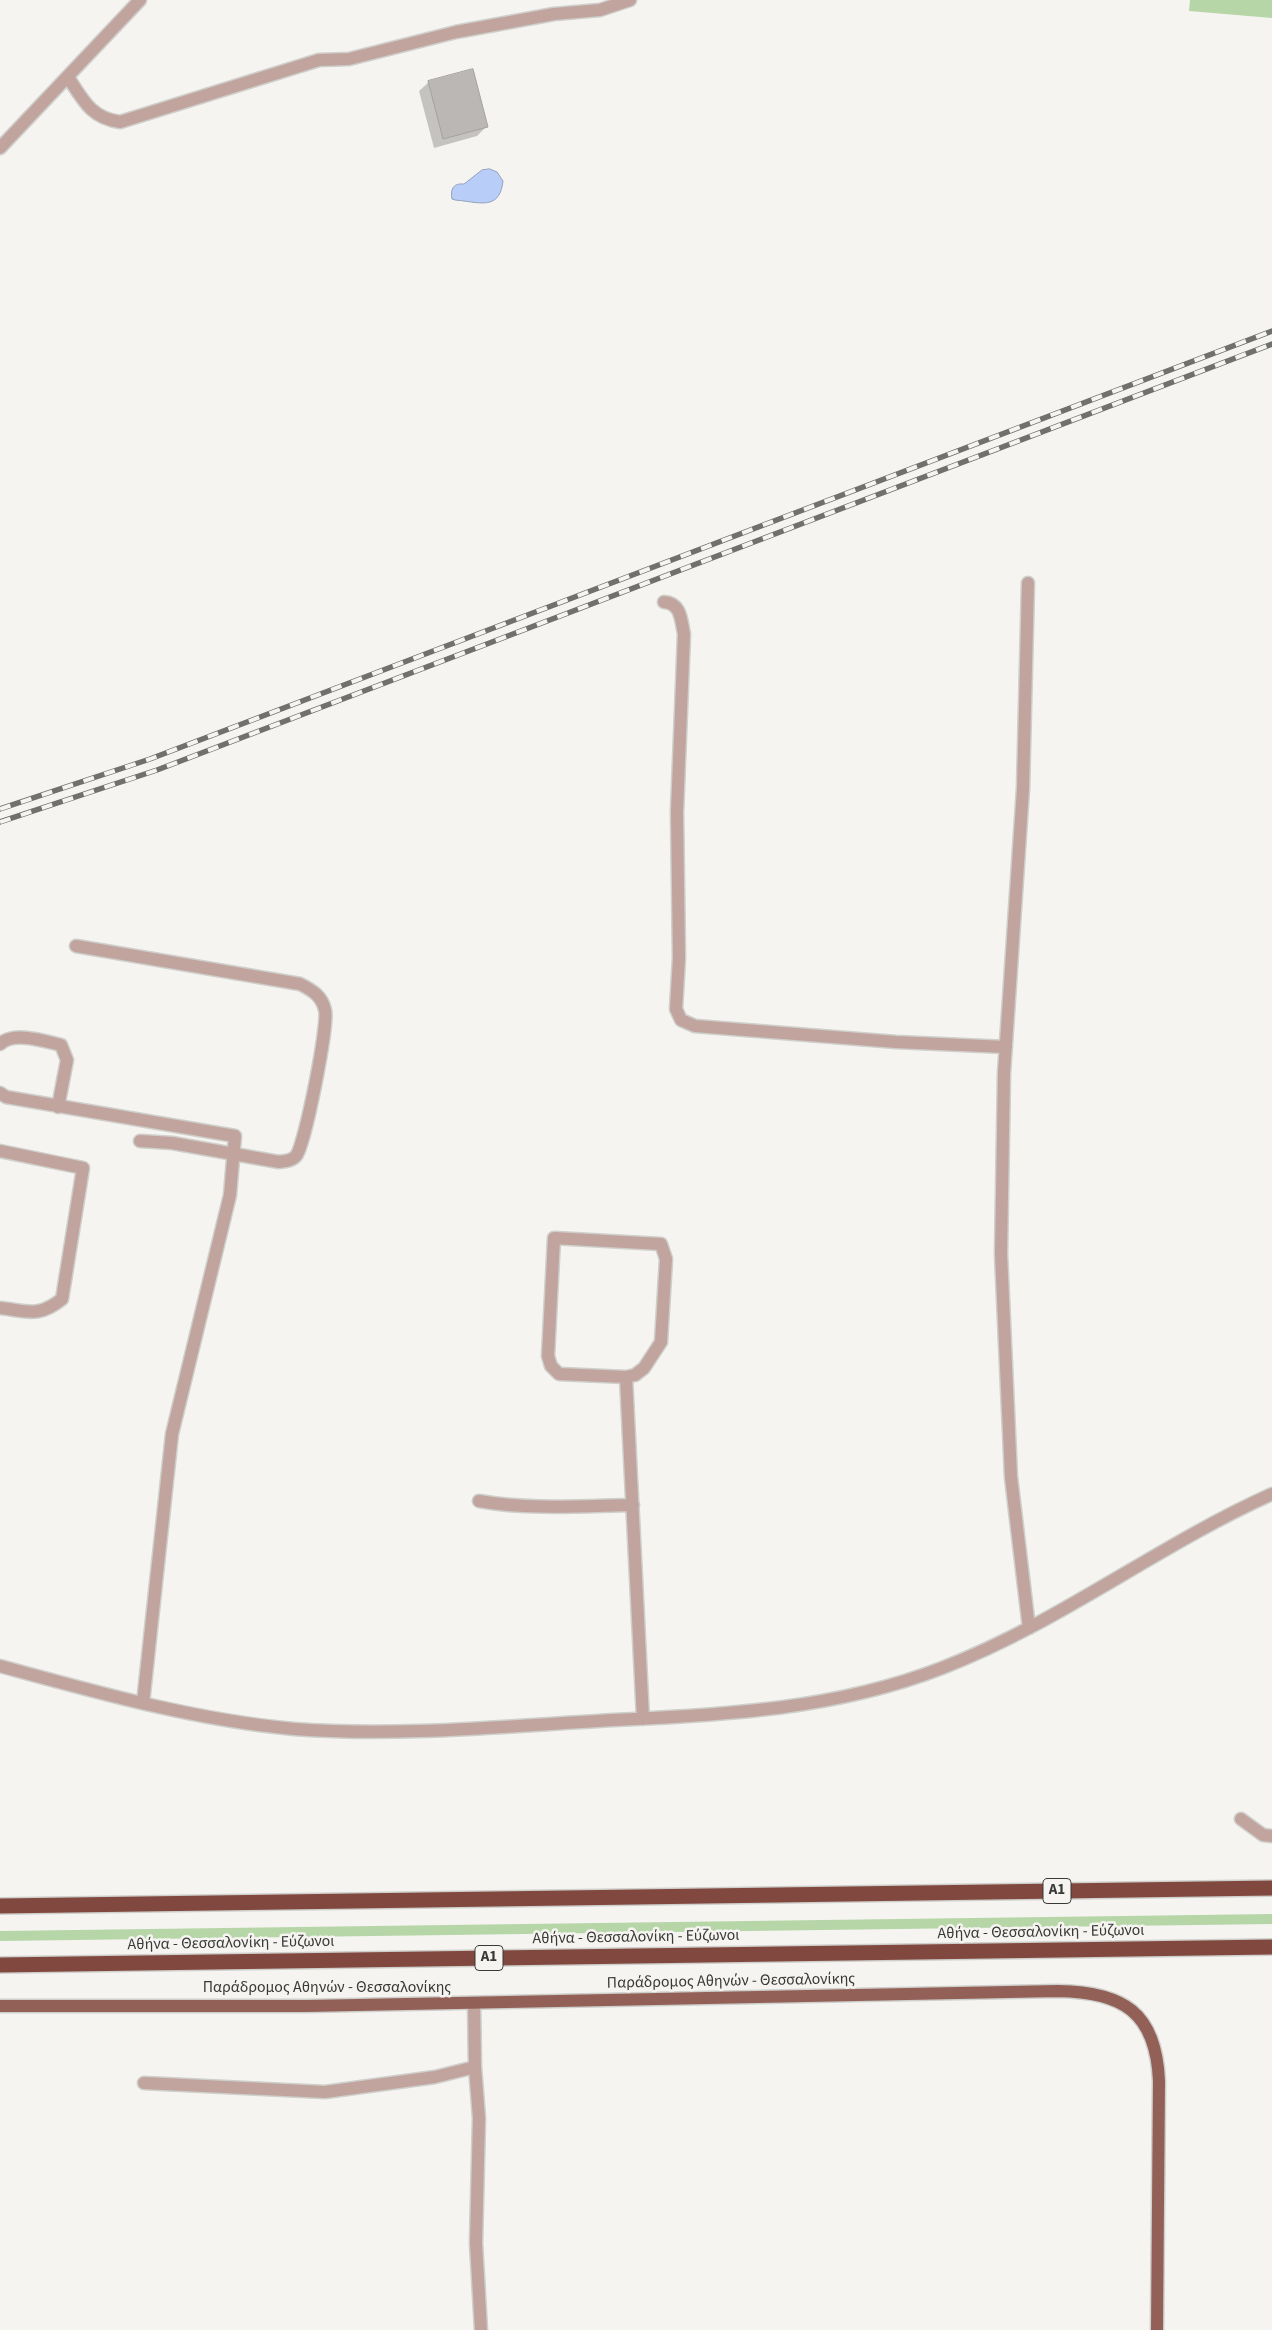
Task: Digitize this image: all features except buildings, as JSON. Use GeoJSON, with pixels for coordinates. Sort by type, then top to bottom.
{"type":"FeatureCollection","features":[{"type":"Feature","properties":{"kind":"highway","name":"Α1"},"geometry":{"type":"LineString","coordinates":[[0,1906],[1272,1888]]}},
{"type":"Feature","properties":{"kind":"highway","name":"Αθήνα - Θεσσαλονίκη - Εύζωνοι"},"geometry":{"type":"LineString","coordinates":[[0,1965],[1272,1947]]}},
{"type":"Feature","properties":{"kind":"main road","name":"Παράδρομος Αθηνών - Θεσσαλονίκης"},"geometry":{"type":"LineString","coordinates":[[0,2006],[474,2003],[1058,1991],[1092,1993],[1121,2003],[1136,2014],[1150,2034],[1159,2069],[1157,2330]]}},
{"type":"Feature","properties":{"kind":"street"},"geometry":{"type":"LineString","coordinates":[[0,148],[140,0]]}},
{"type":"Feature","properties":{"kind":"street"},"geometry":{"type":"LineString","coordinates":[[68,77],[95,114],[105,120],[120,122],[320,60],[349,59],[456,32],[554,14],[600,10],[630,0]]}},
{"type":"Feature","properties":{"kind":"street"},"geometry":{"type":"LineString","coordinates":[[1028,583],[1023,789],[1006,1047],[1002,1273],[1011,1477],[1030,1628]]}},
{"type":"Feature","properties":{"kind":"street"},"geometry":{"type":"LineString","coordinates":[[664,602],[676,606],[680,613],[684,634],[677,812],[679,958],[676,1009],[681,1020],[695,1026],[896,1042],[1006,1047]]}},
{"type":"Feature","properties":{"kind":"street"},"geometry":{"type":"LineString","coordinates":[[76,946],[300,984],[316,992],[326,1010],[326,1022],[297,1155],[291,1160],[279,1162],[172,1143],[140,1141]]}},
{"type":"Feature","properties":{"kind":"street"},"geometry":{"type":"LineString","coordinates":[[0,1044],[4,1040],[26,1038],[61,1044],[67,1060],[58,1106]]}},
{"type":"Feature","properties":{"kind":"street"},"geometry":{"type":"LineString","coordinates":[[0,1092],[6,1097],[235,1136],[230,1195],[172,1434],[143,1703]]}},
{"type":"Feature","properties":{"kind":"street"},"geometry":{"type":"LineString","coordinates":[[0,1151],[84,1168],[62,1299],[48,1310],[38,1312],[0,1308]]}},
{"type":"Feature","properties":{"kind":"street"},"geometry":{"type":"LineString","coordinates":[[554,1238],[661,1244],[666,1259],[661,1342],[644,1368],[635,1375],[626,1377],[559,1374],[551,1366],[548,1356],[554,1238]]}},
{"type":"Feature","properties":{"kind":"street"},"geometry":{"type":"LineString","coordinates":[[626,1377],[643,1719]]}},
{"type":"Feature","properties":{"kind":"street"},"geometry":{"type":"LineString","coordinates":[[0,1666],[143,1703],[232,1721],[294,1729],[381,1732],[643,1719],[768,1710],[857,1694],[941,1669],[1030,1628],[1205,1527],[1272,1494]]}},
{"type":"Feature","properties":{"kind":"street"},"geometry":{"type":"LineString","coordinates":[[479,1501],[504,1505],[549,1507],[632,1505]]}},
{"type":"Feature","properties":{"kind":"street"},"geometry":{"type":"LineString","coordinates":[[1241,1820],[1263,1835],[1272,1836]]}},
{"type":"Feature","properties":{"kind":"street"},"geometry":{"type":"LineString","coordinates":[[474,2003],[475,2067],[479,2118],[476,2243],[481,2330]]}},
{"type":"Feature","properties":{"kind":"street"},"geometry":{"type":"LineString","coordinates":[[144,2083],[325,2092],[435,2077],[475,2067]]}},
{"type":"Feature","properties":{"kind":"green space"},"geometry":{"type":"Polygon","coordinates":[[[1190,0],[1272,0],[1272,18],[1189,11],[1190,0]]]}},
{"type":"Feature","properties":{"kind":"green space"},"geometry":{"type":"Polygon","coordinates":[[[1272,1914],[1272,1924],[0,1941],[0,1931],[1272,1914]]]}},
{"type":"Feature","properties":{"kind":"water"},"geometry":{"type":"Polygon","coordinates":[[[490,169],[497,172],[503,181],[499,196],[495,200],[479,203],[452,199],[452,189],[455,185],[464,184],[482,170],[490,169]]]}},
{"type":"Feature","properties":{"kind":"railway"},"geometry":{"type":"LineString","coordinates":[[0,809],[150,759],[1272,331]]}},
{"type":"Feature","properties":{"kind":"railway"},"geometry":{"type":"LineString","coordinates":[[0,822],[157,770],[1272,344]]}}]}
